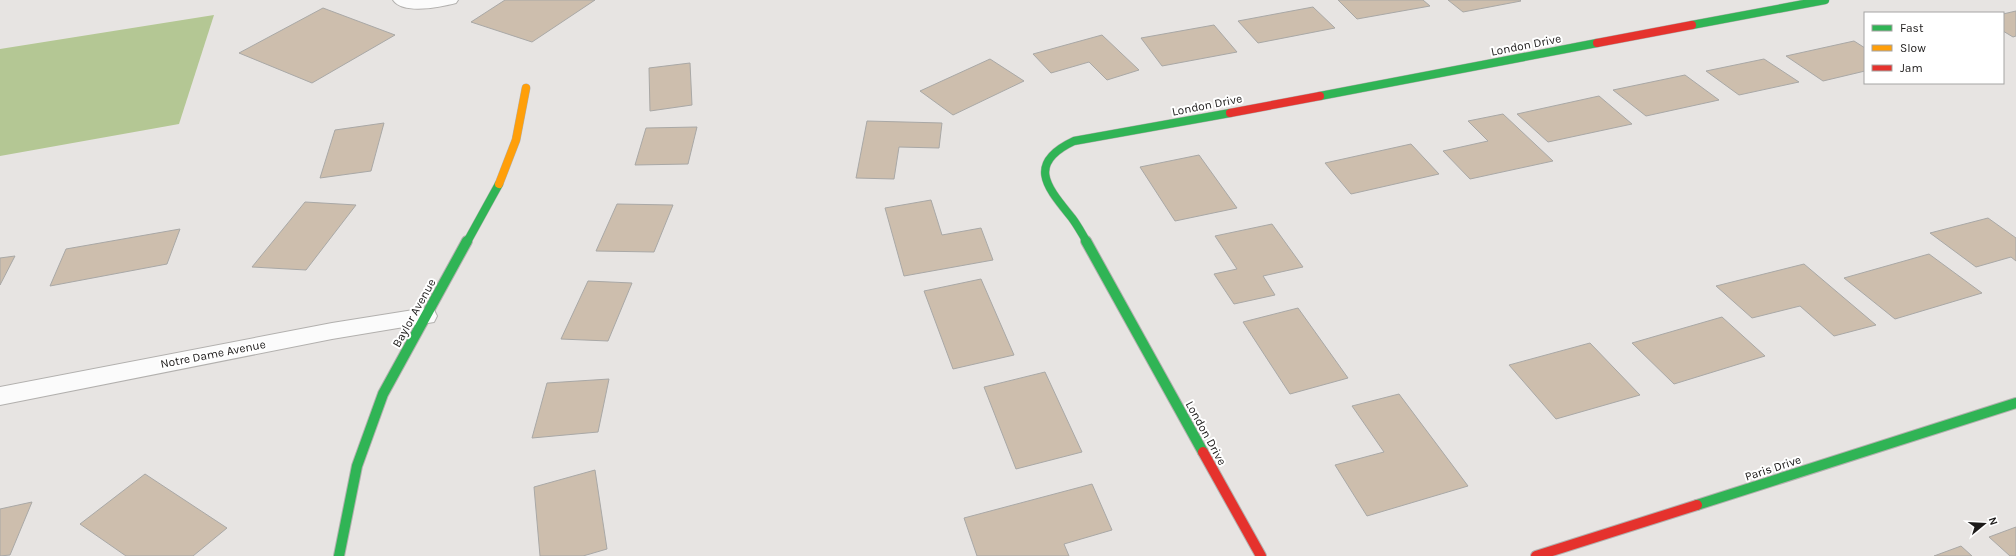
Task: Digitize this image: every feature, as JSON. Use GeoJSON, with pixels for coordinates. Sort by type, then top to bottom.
{"type":"FeatureCollection","features":[{"type":"Feature","properties":{"kind":"street"},"geometry":{"type":"LineString","coordinates":[[402,0],[420,4],[435,4],[450,0]]}},
{"type":"Feature","properties":{"kind":"street","name":"London Drive"},"geometry":{"type":"LineString","coordinates":[[1261,556],[1075,223],[1046,181],[1044,167],[1049,156],[1061,146],[1076,140],[1130,132],[1825,0]]}},
{"type":"Feature","properties":{"kind":"street","name":"Baylor Avenue"},"geometry":{"type":"LineString","coordinates":[[339,556],[357,466],[383,394],[499,184],[516,140],[526,88]]}},
{"type":"Feature","properties":{"kind":"street","name":"Notre Dame Avenue"},"geometry":{"type":"LineString","coordinates":[[0,396],[332,331],[426,316]]}},
{"type":"Feature","properties":{"kind":"street","name":"Paris Drive"},"geometry":{"type":"LineString","coordinates":[[1536,556],[2016,403]]}},
{"type":"Feature","properties":{"kind":"green space"},"geometry":{"type":"Polygon","coordinates":[[[214,15],[179,124],[0,156],[0,49],[214,15]]]}},
{"type":"Feature","properties":{"kind":"building"},"geometry":{"type":"Polygon","coordinates":[[[505,0],[595,0],[532,42],[471,22],[505,0]]]}},
{"type":"Feature","properties":{"kind":"building"},"geometry":{"type":"Polygon","coordinates":[[[1338,0],[1423,0],[1430,6],[1357,19],[1338,0]]]}},
{"type":"Feature","properties":{"kind":"building"},"geometry":{"type":"Polygon","coordinates":[[[1448,0],[1520,0],[1521,1],[1463,12],[1448,0]]]}},
{"type":"Feature","properties":{"kind":"building"},"geometry":{"type":"Polygon","coordinates":[[[1313,7],[1335,28],[1258,43],[1238,21],[1313,7]]]}},
{"type":"Feature","properties":{"kind":"building"},"geometry":{"type":"Polygon","coordinates":[[[323,8],[395,35],[312,83],[239,53],[323,8]]]}},
{"type":"Feature","properties":{"kind":"building"},"geometry":{"type":"Polygon","coordinates":[[[2016,11],[2016,36],[2013,37],[2004,32],[2004,14],[2016,11]]]}},
{"type":"Feature","properties":{"kind":"building"},"geometry":{"type":"Polygon","coordinates":[[[1214,25],[1237,52],[1162,66],[1141,38],[1214,25]]]}},
{"type":"Feature","properties":{"kind":"building"},"geometry":{"type":"Polygon","coordinates":[[[1102,35],[1139,70],[1107,80],[1089,62],[1051,73],[1033,54],[1102,35]]]}},
{"type":"Feature","properties":{"kind":"building"},"geometry":{"type":"Polygon","coordinates":[[[1854,41],[1864,47],[1864,71],[1823,81],[1786,56],[1854,41]]]}},
{"type":"Feature","properties":{"kind":"building"},"geometry":{"type":"Polygon","coordinates":[[[990,59],[1024,81],[953,115],[920,91],[990,59]]]}},
{"type":"Feature","properties":{"kind":"building"},"geometry":{"type":"Polygon","coordinates":[[[1764,59],[1799,82],[1739,95],[1706,71],[1764,59]]]}},
{"type":"Feature","properties":{"kind":"building"},"geometry":{"type":"Polygon","coordinates":[[[690,63],[692,105],[650,111],[649,68],[690,63]]]}},
{"type":"Feature","properties":{"kind":"building"},"geometry":{"type":"Polygon","coordinates":[[[1685,75],[1719,100],[1646,116],[1613,90],[1685,75]]]}},
{"type":"Feature","properties":{"kind":"building"},"geometry":{"type":"Polygon","coordinates":[[[1599,96],[1632,124],[1548,142],[1517,114],[1599,96]]]}},
{"type":"Feature","properties":{"kind":"building"},"geometry":{"type":"Polygon","coordinates":[[[1503,114],[1553,161],[1470,179],[1443,151],[1488,141],[1468,121],[1503,114]]]}},
{"type":"Feature","properties":{"kind":"building"},"geometry":{"type":"Polygon","coordinates":[[[867,121],[942,123],[939,148],[899,147],[894,179],[856,178],[867,121]]]}},
{"type":"Feature","properties":{"kind":"building"},"geometry":{"type":"Polygon","coordinates":[[[384,123],[371,171],[320,178],[335,130],[384,123]]]}},
{"type":"Feature","properties":{"kind":"building"},"geometry":{"type":"Polygon","coordinates":[[[697,127],[688,164],[635,165],[646,128],[697,127]]]}},
{"type":"Feature","properties":{"kind":"building"},"geometry":{"type":"Polygon","coordinates":[[[1411,144],[1439,174],[1351,194],[1325,163],[1411,144]]]}},
{"type":"Feature","properties":{"kind":"building"},"geometry":{"type":"Polygon","coordinates":[[[1199,155],[1237,208],[1175,221],[1140,167],[1199,155]]]}},
{"type":"Feature","properties":{"kind":"building"},"geometry":{"type":"Polygon","coordinates":[[[931,200],[942,235],[981,228],[993,260],[904,276],[885,208],[931,200]]]}},
{"type":"Feature","properties":{"kind":"building"},"geometry":{"type":"Polygon","coordinates":[[[305,202],[356,205],[306,270],[252,267],[305,202]]]}},
{"type":"Feature","properties":{"kind":"building"},"geometry":{"type":"Polygon","coordinates":[[[617,204],[673,205],[654,252],[596,251],[617,204]]]}},
{"type":"Feature","properties":{"kind":"building"},"geometry":{"type":"Polygon","coordinates":[[[1988,218],[2016,238],[2016,261],[2011,257],[1976,267],[1930,233],[1988,218]]]}},
{"type":"Feature","properties":{"kind":"building"},"geometry":{"type":"Polygon","coordinates":[[[1272,224],[1303,267],[1263,276],[1275,295],[1234,304],[1214,274],[1237,269],[1215,236],[1272,224]]]}},
{"type":"Feature","properties":{"kind":"building"},"geometry":{"type":"Polygon","coordinates":[[[180,229],[167,264],[50,286],[66,249],[180,229]]]}},
{"type":"Feature","properties":{"kind":"building"},"geometry":{"type":"Polygon","coordinates":[[[1929,254],[1982,293],[1895,319],[1844,278],[1929,254]]]}},
{"type":"Feature","properties":{"kind":"building"},"geometry":{"type":"Polygon","coordinates":[[[15,256],[0,285],[0,258],[15,256]]]}},
{"type":"Feature","properties":{"kind":"building"},"geometry":{"type":"Polygon","coordinates":[[[1804,264],[1876,325],[1834,336],[1800,306],[1752,318],[1716,286],[1804,264]]]}},
{"type":"Feature","properties":{"kind":"building"},"geometry":{"type":"Polygon","coordinates":[[[981,279],[1014,355],[953,369],[924,291],[981,279]]]}},
{"type":"Feature","properties":{"kind":"building"},"geometry":{"type":"Polygon","coordinates":[[[588,281],[632,283],[608,341],[561,339],[588,281]]]}},
{"type":"Feature","properties":{"kind":"building"},"geometry":{"type":"Polygon","coordinates":[[[1298,308],[1348,378],[1290,394],[1243,322],[1298,308]]]}},
{"type":"Feature","properties":{"kind":"building"},"geometry":{"type":"Polygon","coordinates":[[[1722,317],[1765,356],[1674,384],[1632,343],[1722,317]]]}},
{"type":"Feature","properties":{"kind":"building"},"geometry":{"type":"Polygon","coordinates":[[[1590,343],[1640,395],[1556,419],[1509,365],[1590,343]]]}},
{"type":"Feature","properties":{"kind":"building"},"geometry":{"type":"Polygon","coordinates":[[[1045,372],[1082,452],[1016,469],[984,387],[1045,372]]]}},
{"type":"Feature","properties":{"kind":"building"},"geometry":{"type":"Polygon","coordinates":[[[609,379],[598,432],[532,438],[547,383],[609,379]]]}},
{"type":"Feature","properties":{"kind":"building"},"geometry":{"type":"Polygon","coordinates":[[[1399,394],[1468,486],[1367,516],[1335,465],[1384,452],[1352,406],[1399,394]]]}},
{"type":"Feature","properties":{"kind":"building"},"geometry":{"type":"Polygon","coordinates":[[[595,470],[607,549],[583,556],[540,556],[534,487],[595,470]]]}},
{"type":"Feature","properties":{"kind":"building"},"geometry":{"type":"Polygon","coordinates":[[[145,474],[227,528],[193,556],[126,556],[80,524],[145,474]]]}},
{"type":"Feature","properties":{"kind":"building"},"geometry":{"type":"Polygon","coordinates":[[[1092,484],[1112,530],[1064,544],[1069,556],[977,556],[964,518],[1092,484]]]}},
{"type":"Feature","properties":{"kind":"building"},"geometry":{"type":"Polygon","coordinates":[[[32,502],[10,555],[0,556],[0,509],[32,502]]]}},
{"type":"Feature","properties":{"kind":"building"},"geometry":{"type":"Polygon","coordinates":[[[2016,527],[2016,556],[2010,556],[1989,537],[2016,527]]]}},
{"type":"Feature","properties":{"kind":"building"},"geometry":{"type":"Polygon","coordinates":[[[1961,546],[1972,556],[1934,556],[1961,546]]]}},
{"type":"Feature","properties":{"kind":"traffic: fast"},"geometry":{"type":"LineString","coordinates":[[1692,25],[1825,0]]}},
{"type":"Feature","properties":{"kind":"traffic: fast"},"geometry":{"type":"LineString","coordinates":[[1320,96],[1597,43]]}},
{"type":"Feature","properties":{"kind":"traffic: fast"},"geometry":{"type":"LineString","coordinates":[[1203,452],[1093,252],[1076,224],[1050,190],[1047,184],[1046,171],[1047,164],[1052,155],[1062,147],[1074,141],[1230,113]]}},
{"type":"Feature","properties":{"kind":"traffic: fast"},"geometry":{"type":"LineString","coordinates":[[339,556],[357,466],[383,394],[499,184]]}},
{"type":"Feature","properties":{"kind":"traffic: fast"},"geometry":{"type":"LineString","coordinates":[[1697,505],[2016,403]]}},
{"type":"Feature","properties":{"kind":"traffic: slow"},"geometry":{"type":"LineString","coordinates":[[499,184],[516,140],[526,88]]}},
{"type":"Feature","properties":{"kind":"traffic: jam"},"geometry":{"type":"LineString","coordinates":[[1597,43],[1692,25]]}},
{"type":"Feature","properties":{"kind":"traffic: jam"},"geometry":{"type":"LineString","coordinates":[[1230,113],[1320,96]]}},
{"type":"Feature","properties":{"kind":"traffic: jam"},"geometry":{"type":"LineString","coordinates":[[1203,452],[1261,556]]}},
{"type":"Feature","properties":{"kind":"traffic: jam"},"geometry":{"type":"LineString","coordinates":[[1536,556],[1697,505]]}}]}
